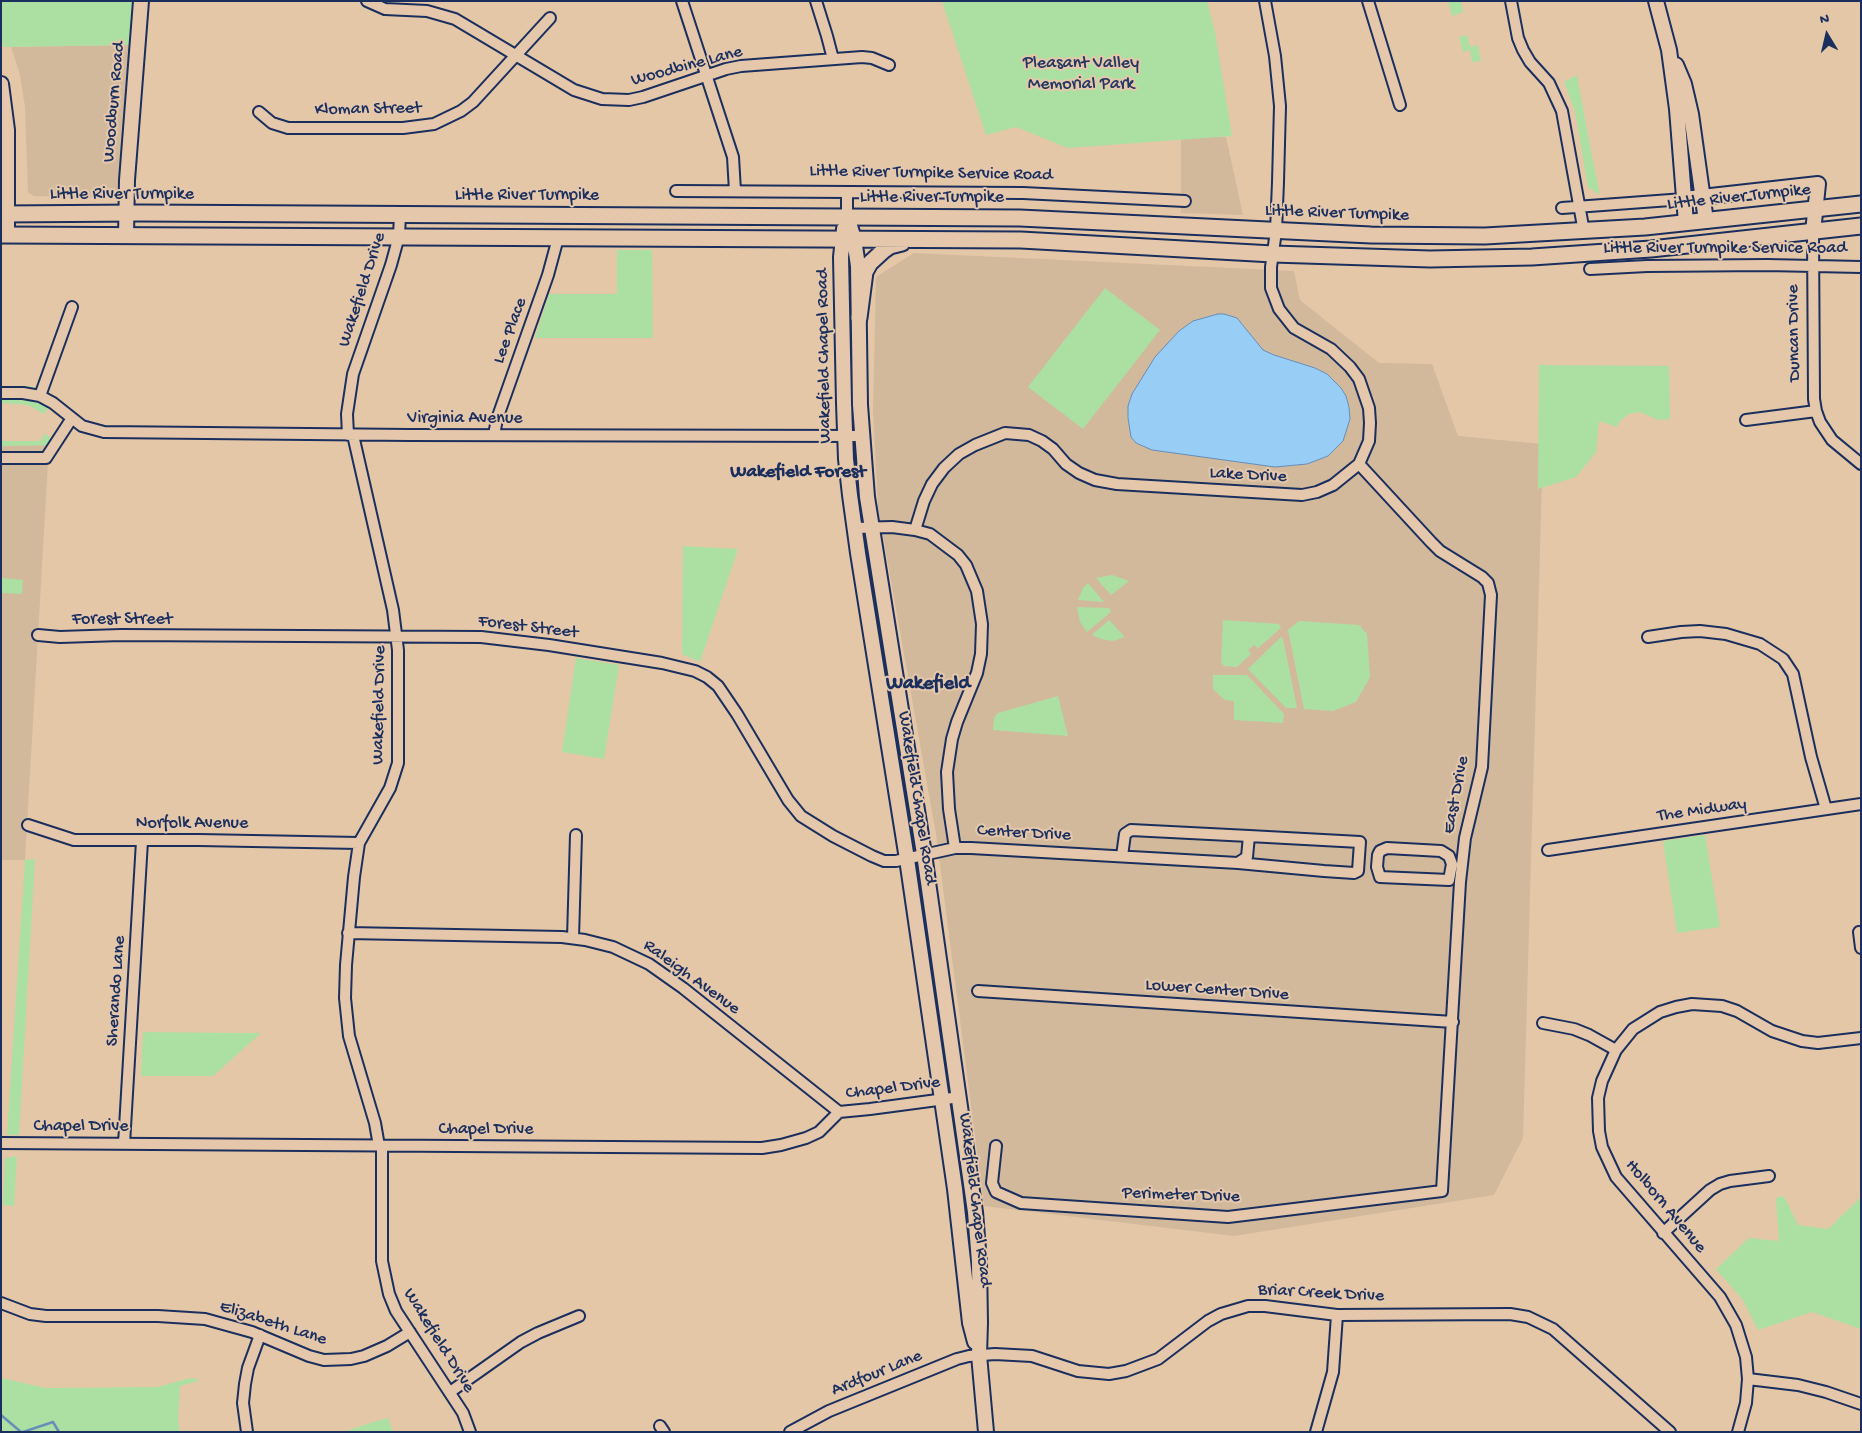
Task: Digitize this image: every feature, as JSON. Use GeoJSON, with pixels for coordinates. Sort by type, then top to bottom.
{"type":"FeatureCollection","features":[{"type":"Feature","properties":{"kind":"main road","name":"Woodburn Road"},"geometry":{"type":"LineString","coordinates":[[126,236],[135,64],[141,1]]}},
{"type":"Feature","properties":{"kind":"main road"},"geometry":{"type":"LineString","coordinates":[[1656,1],[1669,50],[1686,223]]}},
{"type":"Feature","properties":{"kind":"main road"},"geometry":{"type":"LineString","coordinates":[[1669,50],[1680,73],[1687,96],[1706,221]]}},
{"type":"Feature","properties":{"kind":"main road"},"geometry":{"type":"LineString","coordinates":[[1,84],[7,130],[4,235],[1030,240],[1273,254],[1430,259],[1524,257],[1651,249],[1861,226]]}},
{"type":"Feature","properties":{"kind":"main road","name":"Duncan Drive"},"geometry":{"type":"LineString","coordinates":[[1702,197],[1818,184],[1813,232]]}},
{"type":"Feature","properties":{"kind":"main road"},"geometry":{"type":"LineString","coordinates":[[1684,199],[1702,197]]}},
{"type":"Feature","properties":{"kind":"main road","name":"Little River Turnpike"},"geometry":{"type":"LineString","coordinates":[[4,214],[400,214],[1057,218],[1371,235],[1485,236],[1584,232],[1861,204]]}},
{"type":"Feature","properties":{"kind":"main road","name":"Wakefield Chapel Road"},"geometry":{"type":"LineString","coordinates":[[847,216],[844,436],[854,528],[907,859],[955,1189],[970,1323],[979,1355]]}},
{"type":"Feature","properties":{"kind":"main road","name":"Wakefield Chapel Road"},"geometry":{"type":"LineString","coordinates":[[848,239],[858,266],[864,473],[924,854],[960,1097],[978,1240],[979,1355],[986,1432]]}},
{"type":"Feature","properties":{"kind":"main road"},"geometry":{"type":"LineString","coordinates":[[859,318],[865,272],[870,263],[890,246],[923,239]]}},
{"type":"Feature","properties":{"kind":"street","name":"Woodbine Lane"},"geometry":{"type":"LineString","coordinates":[[367,1],[385,9],[427,11],[443,14],[471,27],[574,90],[602,99],[629,100],[643,97],[741,66],[862,57],[872,58],[889,65]]}},
{"type":"Feature","properties":{"kind":"street"},"geometry":{"type":"LineString","coordinates":[[682,1],[733,157],[735,191]]}},
{"type":"Feature","properties":{"kind":"street"},"geometry":{"type":"LineString","coordinates":[[816,1],[828,36],[832,59]]}},
{"type":"Feature","properties":{"kind":"street"},"geometry":{"type":"LineString","coordinates":[[1265,1],[1273,38],[1280,106],[1276,231],[1271,288],[1282,314],[1294,328],[1331,350],[1341,358],[1358,379],[1369,408],[1367,448],[1359,464]]}},
{"type":"Feature","properties":{"kind":"street"},"geometry":{"type":"LineString","coordinates":[[1368,1],[1400,105]]}},
{"type":"Feature","properties":{"kind":"street"},"geometry":{"type":"LineString","coordinates":[[1511,1],[1518,38],[1523,50],[1530,62],[1549,83],[1562,111],[1584,232]]}},
{"type":"Feature","properties":{"kind":"street","name":"Kloman Street"},"geometry":{"type":"LineString","coordinates":[[259,112],[272,123],[288,128],[403,128],[434,124],[461,111],[472,102],[550,18]]}},
{"type":"Feature","properties":{"kind":"street","name":"Little River Turnpike Service Road"},"geometry":{"type":"LineString","coordinates":[[676,192],[1023,194],[1185,201]]}},
{"type":"Feature","properties":{"kind":"street","name":"Wakefield Chapel Road"},"geometry":{"type":"LineString","coordinates":[[847,192],[847,216]]}},
{"type":"Feature","properties":{"kind":"street"},"geometry":{"type":"LineString","coordinates":[[1562,208],[1684,199]]}},
{"type":"Feature","properties":{"kind":"street","name":"Wakefield Drive"},"geometry":{"type":"LineString","coordinates":[[400,214],[398,236],[391,265],[353,374],[348,406],[351,435],[393,610],[397,636],[400,690],[398,763],[390,788],[359,843],[348,934],[345,990],[346,1018],[349,1036],[381,1146],[383,1269],[389,1294],[396,1311],[463,1413],[470,1432]]}},
{"type":"Feature","properties":{"kind":"street","name":"Duncan Drive"},"geometry":{"type":"LineString","coordinates":[[1813,232],[1814,399],[1816,411],[1820,422],[1832,440],[1861,464]]}},
{"type":"Feature","properties":{"kind":"street","name":"Lee Place"},"geometry":{"type":"LineString","coordinates":[[494,435],[496,419],[548,275],[558,238]]}},
{"type":"Feature","properties":{"kind":"street","name":"Little River Turnpike Service Road"},"geometry":{"type":"LineString","coordinates":[[1590,269],[1647,266],[1861,267]]}},
{"type":"Feature","properties":{"kind":"street"},"geometry":{"type":"LineString","coordinates":[[1,393],[23,393],[40,396],[72,306]]}},
{"type":"Feature","properties":{"kind":"street","name":"Virginia Avenue"},"geometry":{"type":"LineString","coordinates":[[40,396],[54,403],[82,426],[104,432],[351,435],[862,436]]}},
{"type":"Feature","properties":{"kind":"street"},"geometry":{"type":"LineString","coordinates":[[1746,420],[1816,411]]}},
{"type":"Feature","properties":{"kind":"street"},"geometry":{"type":"LineString","coordinates":[[1,458],[46,458],[72,418]]}},
{"type":"Feature","properties":{"kind":"street","name":"Lake Drive"},"geometry":{"type":"LineString","coordinates":[[915,530],[924,501],[932,484],[944,468],[959,454],[975,445],[1006,434],[1029,435],[1042,440],[1066,464],[1079,473],[1095,480],[1117,484],[1302,495],[1317,492],[1332,485],[1359,464]]}},
{"type":"Feature","properties":{"kind":"street","name":"East Drive"},"geometry":{"type":"LineString","coordinates":[[1359,464],[1431,542],[1448,556],[1474,570],[1488,583],[1492,603],[1482,767],[1463,853],[1460,882],[1442,1191]]}},
{"type":"Feature","properties":{"kind":"street"},"geometry":{"type":"LineString","coordinates":[[854,528],[872,526],[915,530],[937,538],[958,555],[972,577],[980,607],[982,640],[977,673],[957,722],[952,739],[947,772],[949,809],[955,848]]}},
{"type":"Feature","properties":{"kind":"street"},"geometry":{"type":"LineString","coordinates":[[1648,637],[1691,632],[1726,634],[1760,644],[1783,659],[1793,674],[1811,757],[1826,809]]}},
{"type":"Feature","properties":{"kind":"street","name":"Forest Street"},"geometry":{"type":"LineString","coordinates":[[38,635],[60,637],[397,636],[501,638],[662,663],[695,671],[707,677],[724,694],[788,800],[801,816],[832,836],[884,861],[896,861],[924,854]]}},
{"type":"Feature","properties":{"kind":"street","name":"The Midway"},"geometry":{"type":"LineString","coordinates":[[1548,850],[1861,804]]}},
{"type":"Feature","properties":{"kind":"street","name":"Norfolk Avenue"},"geometry":{"type":"LineString","coordinates":[[28,825],[74,840],[359,843]]}},
{"type":"Feature","properties":{"kind":"street","name":"Center Drive"},"geometry":{"type":"LineString","coordinates":[[924,854],[955,848],[984,848],[1354,873],[1358,871],[1360,842],[1131,830],[1125,834],[1122,856]]}},
{"type":"Feature","properties":{"kind":"street"},"geometry":{"type":"LineString","coordinates":[[573,938],[576,835]]}},
{"type":"Feature","properties":{"kind":"street"},"geometry":{"type":"LineString","coordinates":[[1238,864],[1247,857],[1249,836]]}},
{"type":"Feature","properties":{"kind":"street","name":"Sherando Lane"},"geometry":{"type":"LineString","coordinates":[[124,1144],[142,841]]}},
{"type":"Feature","properties":{"kind":"street"},"geometry":{"type":"LineString","coordinates":[[1449,880],[1452,864],[1449,856],[1441,851],[1387,848],[1380,851],[1377,867],[1380,877],[1460,882]]}},
{"type":"Feature","properties":{"kind":"street"},"geometry":{"type":"LineString","coordinates":[[1449,856],[1463,853]]}},
{"type":"Feature","properties":{"kind":"street"},"geometry":{"type":"LineString","coordinates":[[1858,932],[1861,948]]}},
{"type":"Feature","properties":{"kind":"street","name":"Raleigh Avenue"},"geometry":{"type":"LineString","coordinates":[[348,934],[573,938],[613,947],[649,964],[683,988],[839,1112]]}},
{"type":"Feature","properties":{"kind":"street","name":"Lower Center Drive"},"geometry":{"type":"LineString","coordinates":[[978,991],[1452,1022]]}},
{"type":"Feature","properties":{"kind":"street","name":"Holborn Avenue"},"geometry":{"type":"LineString","coordinates":[[1738,1432],[1746,1403],[1748,1379],[1742,1340],[1720,1297],[1616,1177],[1602,1147],[1598,1115],[1598,1098],[1605,1073],[1616,1050],[1633,1029],[1668,1009],[1692,1004],[1722,1006],[1737,1011],[1772,1031],[1802,1041],[1818,1043],[1861,1038]]}},
{"type":"Feature","properties":{"kind":"street"},"geometry":{"type":"LineString","coordinates":[[1543,1023],[1574,1029],[1616,1050]]}},
{"type":"Feature","properties":{"kind":"street","name":"Chapel Drive"},"geometry":{"type":"LineString","coordinates":[[1,1143],[762,1148],[781,1146],[819,1132],[839,1112],[870,1110],[960,1097]]}},
{"type":"Feature","properties":{"kind":"street","name":"Perimeter Drive"},"geometry":{"type":"LineString","coordinates":[[996,1146],[992,1183],[996,1192],[1021,1203],[1228,1217],[1442,1191]]}},
{"type":"Feature","properties":{"kind":"street"},"geometry":{"type":"LineString","coordinates":[[1663,1233],[1710,1190],[1720,1184],[1769,1176]]}},
{"type":"Feature","properties":{"kind":"street","name":"Elizabeth Lane"},"geometry":{"type":"LineString","coordinates":[[1,1303],[30,1314],[46,1316],[189,1317],[228,1324],[260,1335],[309,1356],[324,1360],[357,1358],[378,1351],[410,1332]]}},
{"type":"Feature","properties":{"kind":"street","name":"Briar Creek Drive"},"geometry":{"type":"LineString","coordinates":[[979,1355],[1032,1356],[1078,1372],[1109,1374],[1126,1371],[1158,1359],[1208,1321],[1234,1309],[1248,1306],[1265,1306],[1337,1315],[1510,1314],[1535,1319],[1554,1329],[1670,1432]]}},
{"type":"Feature","properties":{"kind":"street"},"geometry":{"type":"LineString","coordinates":[[1316,1432],[1333,1372],[1337,1315]]}},
{"type":"Feature","properties":{"kind":"street"},"geometry":{"type":"LineString","coordinates":[[450,1392],[521,1342],[579,1316]]}},
{"type":"Feature","properties":{"kind":"street"},"geometry":{"type":"LineString","coordinates":[[247,1432],[244,1403],[245,1384],[248,1368],[260,1335]]}},
{"type":"Feature","properties":{"kind":"street","name":"Ardfour Lane"},"geometry":{"type":"LineString","coordinates":[[790,1432],[829,1411],[957,1359],[979,1355]]}},
{"type":"Feature","properties":{"kind":"street"},"geometry":{"type":"LineString","coordinates":[[1748,1379],[1826,1392],[1861,1404]]}},
{"type":"Feature","properties":{"kind":"shaded area"},"geometry":{"type":"Polygon","coordinates":[[[131,45],[123,186],[105,198],[34,196],[28,192],[25,107],[20,75],[11,47],[131,45]]]}},
{"type":"Feature","properties":{"kind":"shaded area"},"geometry":{"type":"Polygon","coordinates":[[[1181,137],[1226,137],[1243,215],[1181,213],[1181,137]]]}},
{"type":"Feature","properties":{"kind":"shaded area"},"geometry":{"type":"Polygon","coordinates":[[[914,253],[1294,271],[1300,300],[1379,363],[1432,364],[1458,436],[1543,444],[1523,1138],[1494,1195],[1234,1236],[984,1206],[936,834],[878,508],[873,411],[876,277],[914,253]]]}},
{"type":"Feature","properties":{"kind":"shaded area"},"geometry":{"type":"Polygon","coordinates":[[[49,445],[25,860],[1,860],[1,446],[49,445]]]}},
{"type":"Feature","properties":{"kind":"green space"},"geometry":{"type":"Polygon","coordinates":[[[1,1],[133,1],[131,45],[4,47],[1,39],[1,1]]]}},
{"type":"Feature","properties":{"kind":"green space","name":"Pleasant Valley Memorial Park"},"geometry":{"type":"Polygon","coordinates":[[[942,1],[1207,1],[1215,32],[1232,136],[1068,148],[1016,127],[986,135],[942,1]]]}},
{"type":"Feature","properties":{"kind":"green space"},"geometry":{"type":"Polygon","coordinates":[[[1448,1],[1461,1],[1463,12],[1452,16],[1448,1]]]}},
{"type":"Feature","properties":{"kind":"green space"},"geometry":{"type":"Polygon","coordinates":[[[1467,35],[1470,47],[1478,45],[1481,61],[1472,62],[1470,50],[1463,52],[1459,37],[1467,35]]]}},
{"type":"Feature","properties":{"kind":"green space"},"geometry":{"type":"Polygon","coordinates":[[[1577,75],[1600,195],[1588,187],[1575,111],[1564,82],[1577,75]]]}},
{"type":"Feature","properties":{"kind":"green space"},"geometry":{"type":"Polygon","coordinates":[[[617,250],[652,250],[653,338],[535,338],[549,294],[617,294],[617,250]]]}},
{"type":"Feature","properties":{"kind":"green space"},"geometry":{"type":"Polygon","coordinates":[[[1105,288],[1160,330],[1083,429],[1028,387],[1105,288]]]}},
{"type":"Feature","properties":{"kind":"green space"},"geometry":{"type":"Polygon","coordinates":[[[1539,365],[1669,366],[1670,419],[1658,420],[1640,412],[1629,414],[1620,421],[1617,427],[1599,421],[1596,452],[1576,477],[1538,489],[1539,365]]]}},
{"type":"Feature","properties":{"kind":"green space"},"geometry":{"type":"Polygon","coordinates":[[[1,386],[38,388],[57,399],[49,405],[44,414],[28,405],[1,403],[1,386]]]}},
{"type":"Feature","properties":{"kind":"green space"},"geometry":{"type":"Polygon","coordinates":[[[45,433],[53,441],[62,445],[1,446],[1,441],[40,441],[45,433]]]}},
{"type":"Feature","properties":{"kind":"green space"},"geometry":{"type":"Polygon","coordinates":[[[683,546],[738,549],[700,662],[682,654],[683,546]]]}},
{"type":"Feature","properties":{"kind":"green space"},"geometry":{"type":"Polygon","coordinates":[[[1112,575],[1129,581],[1111,595],[1096,578],[1112,575]]]}},
{"type":"Feature","properties":{"kind":"green space"},"geometry":{"type":"Polygon","coordinates":[[[1,578],[23,580],[22,594],[1,593],[1,578]]]}},
{"type":"Feature","properties":{"kind":"green space"},"geometry":{"type":"Polygon","coordinates":[[[1088,583],[1104,602],[1078,600],[1083,588],[1088,583]]]}},
{"type":"Feature","properties":{"kind":"green space"},"geometry":{"type":"Polygon","coordinates":[[[1077,607],[1109,608],[1111,612],[1087,632],[1080,622],[1077,607]]]}},
{"type":"Feature","properties":{"kind":"green space"},"geometry":{"type":"Polygon","coordinates":[[[1109,620],[1125,637],[1113,641],[1092,635],[1109,620]]]}},
{"type":"Feature","properties":{"kind":"green space"},"geometry":{"type":"Polygon","coordinates":[[[1223,620],[1279,624],[1281,628],[1258,648],[1254,645],[1248,650],[1251,654],[1237,667],[1224,666],[1221,662],[1223,620]]]}},
{"type":"Feature","properties":{"kind":"green space"},"geometry":{"type":"Polygon","coordinates":[[[1299,621],[1359,625],[1367,634],[1370,677],[1356,702],[1333,711],[1304,709],[1288,630],[1299,621]]]}},
{"type":"Feature","properties":{"kind":"green space"},"geometry":{"type":"Polygon","coordinates":[[[1281,637],[1283,639],[1297,708],[1286,708],[1248,669],[1281,637]]]}},
{"type":"Feature","properties":{"kind":"green space"},"geometry":{"type":"Polygon","coordinates":[[[576,658],[619,665],[604,759],[562,752],[576,658]]]}},
{"type":"Feature","properties":{"kind":"green space"},"geometry":{"type":"Polygon","coordinates":[[[1213,675],[1247,675],[1284,714],[1283,723],[1234,720],[1234,701],[1225,700],[1213,689],[1213,675]]]}},
{"type":"Feature","properties":{"kind":"green space"},"geometry":{"type":"Polygon","coordinates":[[[1058,696],[1068,736],[993,730],[994,718],[998,713],[1058,696]]]}},
{"type":"Feature","properties":{"kind":"green space"},"geometry":{"type":"Polygon","coordinates":[[[1705,835],[1720,927],[1677,933],[1663,841],[1705,835]]]}},
{"type":"Feature","properties":{"kind":"green space"},"geometry":{"type":"Polygon","coordinates":[[[35,859],[19,1135],[7,1135],[25,860],[35,859]]]}},
{"type":"Feature","properties":{"kind":"green space"},"geometry":{"type":"Polygon","coordinates":[[[143,1032],[261,1033],[213,1076],[141,1076],[143,1032]]]}},
{"type":"Feature","properties":{"kind":"green space"},"geometry":{"type":"Polygon","coordinates":[[[17,1156],[14,1206],[3,1205],[5,1158],[17,1156]]]}},
{"type":"Feature","properties":{"kind":"green space"},"geometry":{"type":"Polygon","coordinates":[[[1784,1196],[1798,1225],[1828,1229],[1861,1197],[1861,1329],[1812,1312],[1758,1330],[1743,1300],[1716,1269],[1749,1238],[1779,1241],[1776,1198],[1784,1196]]]}},
{"type":"Feature","properties":{"kind":"green space"},"geometry":{"type":"Polygon","coordinates":[[[1,1378],[46,1388],[157,1387],[191,1378],[201,1380],[180,1386],[178,1420],[180,1432],[1,1432],[1,1378]]]}},
{"type":"Feature","properties":{"kind":"green space"},"geometry":{"type":"Polygon","coordinates":[[[388,1418],[393,1432],[343,1432],[367,1424],[388,1418]]]}},
{"type":"Feature","properties":{"kind":"water"},"geometry":{"type":"Polygon","coordinates":[[[1218,314],[1237,318],[1263,350],[1315,368],[1327,374],[1341,388],[1346,396],[1350,419],[1343,441],[1328,456],[1307,464],[1275,467],[1152,450],[1136,443],[1131,437],[1128,406],[1132,394],[1155,357],[1179,331],[1193,321],[1218,314]]]}},
{"type":"Feature","properties":{"kind":"waterway"},"geometry":{"type":"LineString","coordinates":[[1,1415],[21,1432]]}},
{"type":"Feature","properties":{"kind":"waterway"},"geometry":{"type":"LineString","coordinates":[[23,1432],[53,1422],[59,1432]]}},
{"type":"Feature","properties":{"kind":"district","name":"Wakefield Forest"},"geometry":{"type":"Point","coordinates":[798,473]}},
{"type":"Feature","properties":{"kind":"district","name":"Wakefield"},"geometry":{"type":"Point","coordinates":[928,685]}}]}
